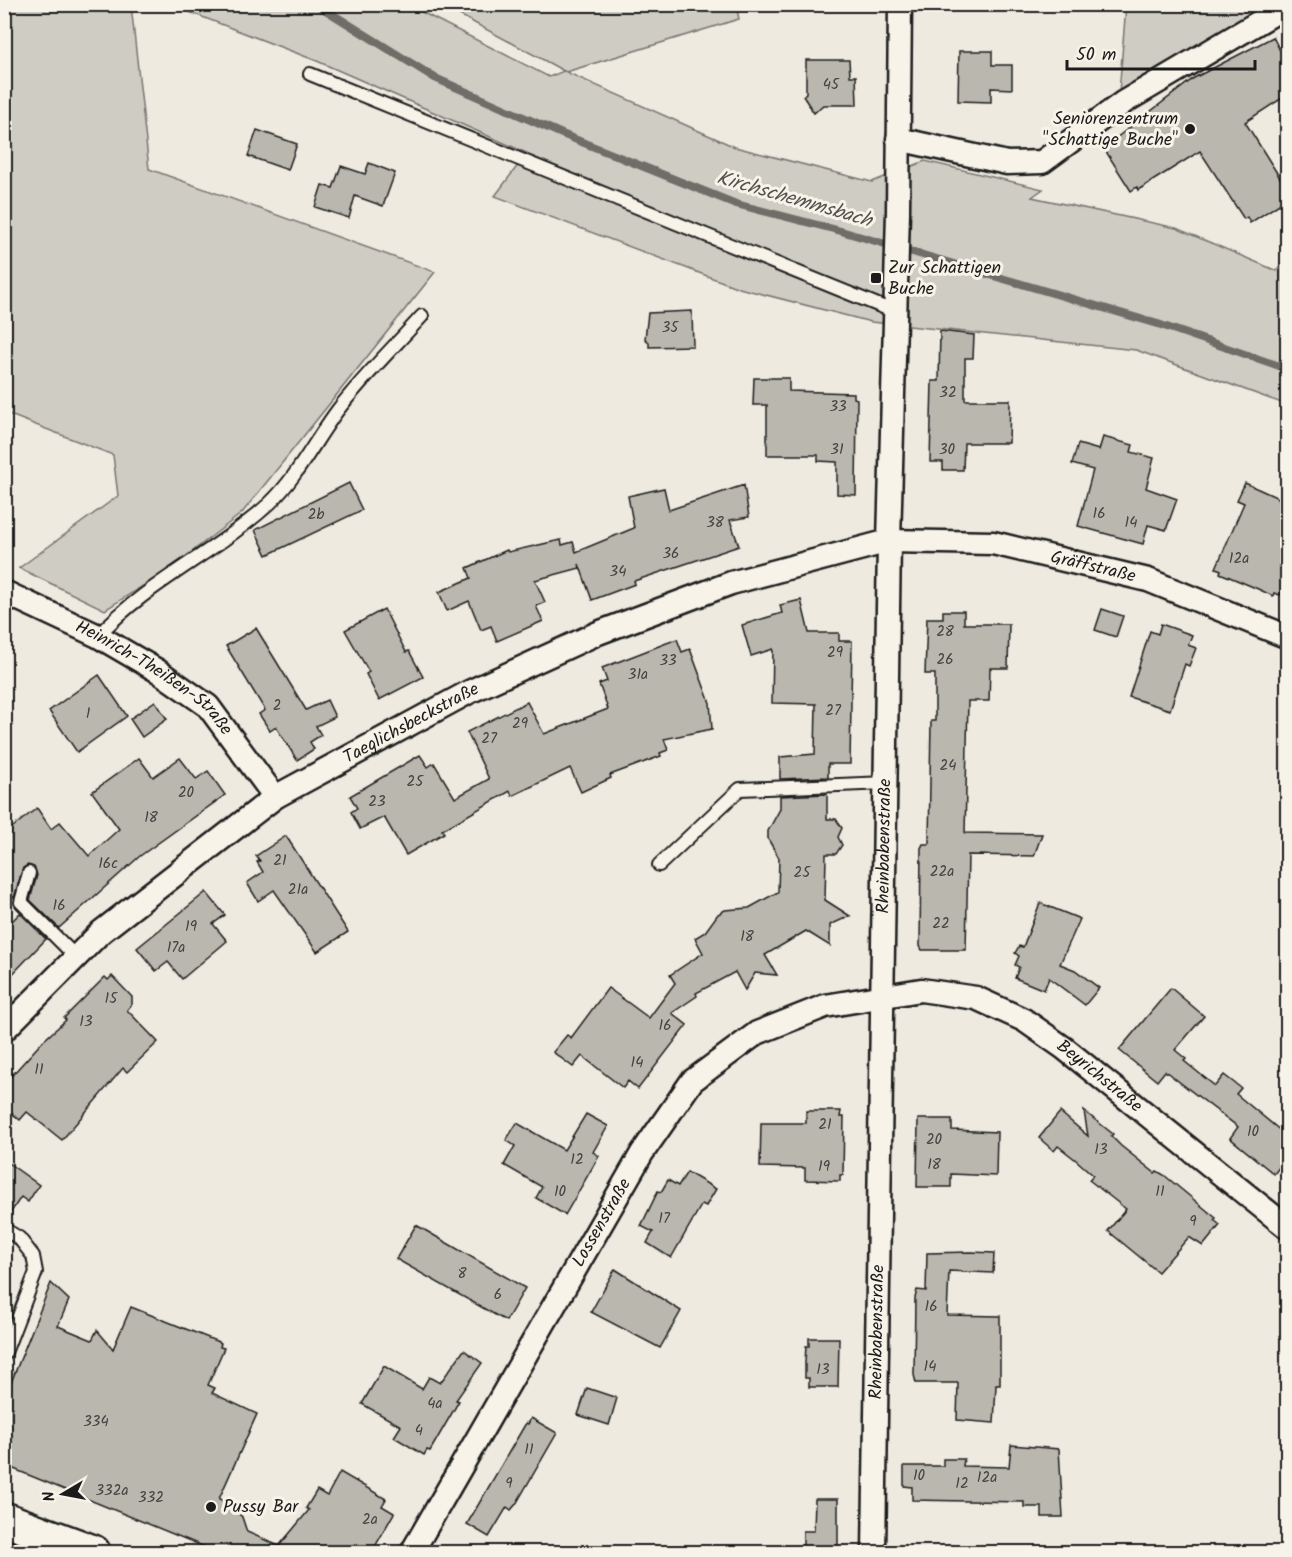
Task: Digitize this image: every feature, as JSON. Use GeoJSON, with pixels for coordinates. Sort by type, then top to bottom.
{"type":"FeatureCollection","features":[{"type":"Feature","properties":{"kind":"main road"},"geometry":{"type":"LineString","coordinates":[[4,1519],[93,1552]]}},
{"type":"Feature","properties":{"kind":"street","name":"Rheinbabenstraße"},"geometry":{"type":"LineString","coordinates":[[874,1552],[889,541],[898,212],[900,4]]}},
{"type":"Feature","properties":{"kind":"street"},"geometry":{"type":"LineString","coordinates":[[898,139],[1008,163],[1042,162],[1124,102],[1287,5]]}},
{"type":"Feature","properties":{"kind":"street","name":"Gräffstraße"},"geometry":{"type":"LineString","coordinates":[[889,541],[993,543],[1148,580],[1287,637]]}},
{"type":"Feature","properties":{"kind":"street","name":"Taeglichsbeckstraße"},"geometry":{"type":"LineString","coordinates":[[4,1030],[101,932],[275,797],[469,692],[598,633],[731,583],[889,541]]}},
{"type":"Feature","properties":{"kind":"street","name":"Heinrich-Theißen-Straße"},"geometry":{"type":"LineString","coordinates":[[4,592],[98,636],[158,671],[208,706],[275,797]]}},
{"type":"Feature","properties":{"kind":"street","name":"Beyrichstraße"},"geometry":{"type":"LineString","coordinates":[[883,996],[921,990],[976,998],[1024,1020],[1064,1048],[1287,1228]]}},
{"type":"Feature","properties":{"kind":"street","name":"Lossenstraße"},"geometry":{"type":"LineString","coordinates":[[412,1552],[642,1153],[692,1082],[757,1033],[825,1006],[883,996]]}},
{"type":"Feature","properties":{"kind":"lane"},"geometry":{"type":"LineString","coordinates":[[310,74],[895,300]]}},
{"type":"Feature","properties":{"kind":"lane"},"geometry":{"type":"LineString","coordinates":[[98,636],[121,611],[269,504],[293,479],[321,433],[341,406],[422,316]]}},
{"type":"Feature","properties":{"kind":"lane"},"geometry":{"type":"LineString","coordinates":[[659,865],[740,789],[886,783]]}},
{"type":"Feature","properties":{"kind":"lane"},"geometry":{"type":"LineString","coordinates":[[29,873],[21,902],[76,957]]}},
{"type":"Feature","properties":{"kind":"lane"},"geometry":{"type":"LineString","coordinates":[[4,1229],[19,1238],[33,1256],[36,1272],[4,1355]]}},
{"type":"Feature","properties":{"kind":"shaded area"},"geometry":{"type":"Polygon","coordinates":[[[4,5],[131,5],[149,169],[435,272],[242,513],[168,570],[105,610],[19,568],[118,496],[113,455],[5,413],[4,5]]]}},
{"type":"Feature","properties":{"kind":"shaded area"},"geometry":{"type":"Polygon","coordinates":[[[171,5],[408,5],[549,77],[564,71],[441,5],[736,5],[739,19],[566,72],[735,147],[872,182],[925,161],[1043,189],[1032,197],[1176,228],[1277,271],[1287,254],[1287,405],[1136,350],[871,322],[739,288],[495,196],[527,153],[317,61],[171,5]]]}},
{"type":"Feature","properties":{"kind":"shaded area"},"geometry":{"type":"Polygon","coordinates":[[[1126,5],[1266,5],[1119,93],[1126,5]]]}},
{"type":"Feature","properties":{"kind":"building","name":"Seniorenzentrum \"Schattige Buche\""},"geometry":{"type":"Polygon","coordinates":[[[1273,37],[1287,64],[1287,95],[1245,122],[1287,189],[1287,199],[1250,223],[1247,217],[1244,219],[1200,151],[1138,190],[1137,187],[1131,191],[1105,150],[1109,147],[1107,145],[1194,78],[1273,37]]]}},
{"type":"Feature","properties":{"kind":"building"},"geometry":{"type":"Polygon","coordinates":[[[959,51],[992,51],[992,65],[1012,65],[1012,89],[991,88],[991,102],[958,101],[959,51]]]}},
{"type":"Feature","properties":{"kind":"building"},"geometry":{"type":"Polygon","coordinates":[[[806,60],[849,60],[850,76],[856,76],[857,105],[823,105],[814,113],[803,96],[806,93],[806,60]]]}},
{"type":"Feature","properties":{"kind":"building"},"geometry":{"type":"Polygon","coordinates":[[[257,130],[297,144],[288,170],[248,156],[257,130]]]}},
{"type":"Feature","properties":{"kind":"building"},"geometry":{"type":"Polygon","coordinates":[[[369,163],[395,173],[383,206],[355,196],[349,218],[315,207],[322,185],[333,188],[341,166],[365,174],[369,163]]]}},
{"type":"Feature","properties":{"kind":"building"},"geometry":{"type":"Polygon","coordinates":[[[692,311],[693,346],[649,347],[649,342],[645,339],[648,313],[692,311]]]}},
{"type":"Feature","properties":{"kind":"building"},"geometry":{"type":"Polygon","coordinates":[[[940,331],[974,335],[973,358],[965,358],[965,400],[1010,400],[1009,443],[964,443],[963,470],[943,470],[943,462],[930,462],[932,381],[939,381],[940,331]]]}},
{"type":"Feature","properties":{"kind":"building"},"geometry":{"type":"Polygon","coordinates":[[[754,378],[789,378],[789,391],[854,393],[854,398],[857,399],[856,495],[837,494],[837,462],[818,461],[818,455],[767,455],[767,405],[753,405],[754,378]]]}},
{"type":"Feature","properties":{"kind":"building"},"geometry":{"type":"Polygon","coordinates":[[[1103,437],[1133,445],[1131,452],[1154,458],[1146,488],[1177,499],[1166,530],[1148,525],[1143,544],[1078,526],[1093,470],[1072,464],[1078,444],[1099,450],[1103,437]]]}},
{"type":"Feature","properties":{"kind":"building"},"geometry":{"type":"Polygon","coordinates":[[[349,483],[362,510],[267,555],[255,530],[349,483]]]}},
{"type":"Feature","properties":{"kind":"building"},"geometry":{"type":"Polygon","coordinates":[[[1245,483],[1287,502],[1287,577],[1280,595],[1274,593],[1273,596],[1220,573],[1221,570],[1216,568],[1244,503],[1237,500],[1245,483]]]}},
{"type":"Feature","properties":{"kind":"building"},"geometry":{"type":"Polygon","coordinates":[[[744,485],[749,517],[730,520],[739,546],[634,581],[635,584],[592,600],[579,564],[580,568],[535,580],[545,602],[536,606],[543,621],[497,641],[491,626],[481,630],[469,601],[447,611],[439,592],[471,578],[467,568],[507,550],[508,552],[561,540],[562,545],[573,542],[576,552],[634,528],[628,496],[664,488],[669,510],[744,485]]]}},
{"type":"Feature","properties":{"kind":"building"},"geometry":{"type":"Polygon","coordinates":[[[801,600],[809,633],[839,633],[839,641],[852,641],[850,764],[828,764],[828,777],[780,779],[780,757],[815,754],[816,704],[772,703],[773,649],[751,656],[742,625],[782,613],[780,605],[801,600]]]}},
{"type":"Feature","properties":{"kind":"building"},"geometry":{"type":"Polygon","coordinates":[[[384,609],[406,652],[409,651],[423,677],[379,700],[366,674],[369,672],[345,630],[384,609]]]}},
{"type":"Feature","properties":{"kind":"building"},"geometry":{"type":"Polygon","coordinates":[[[1102,609],[1123,616],[1116,637],[1095,630],[1102,609]]]}},
{"type":"Feature","properties":{"kind":"building"},"geometry":{"type":"Polygon","coordinates":[[[943,611],[964,611],[964,624],[1009,624],[1008,668],[990,668],[989,701],[968,701],[965,833],[1042,834],[1034,856],[968,855],[966,950],[922,950],[920,946],[921,848],[923,844],[929,844],[931,721],[935,721],[935,674],[925,674],[927,618],[943,618],[943,611]]]}},
{"type":"Feature","properties":{"kind":"building"},"geometry":{"type":"Polygon","coordinates":[[[1161,624],[1192,635],[1188,645],[1196,648],[1189,666],[1185,664],[1170,710],[1129,697],[1150,631],[1158,634],[1161,624]]]}},
{"type":"Feature","properties":{"kind":"building"},"geometry":{"type":"Polygon","coordinates":[[[256,628],[306,710],[327,700],[335,717],[316,726],[321,735],[310,742],[314,749],[297,760],[276,727],[270,731],[259,714],[265,710],[226,646],[256,628]]]}},
{"type":"Feature","properties":{"kind":"building"},"geometry":{"type":"Polygon","coordinates":[[[677,639],[682,652],[690,649],[710,703],[712,729],[664,739],[668,750],[660,753],[661,756],[610,775],[611,778],[581,792],[570,768],[512,796],[510,791],[442,830],[444,833],[406,855],[384,817],[360,829],[351,812],[357,808],[350,796],[420,755],[428,767],[434,763],[455,798],[489,779],[467,732],[527,702],[544,734],[608,709],[599,684],[607,681],[602,668],[677,639]]]}},
{"type":"Feature","properties":{"kind":"building"},"geometry":{"type":"Polygon","coordinates":[[[99,675],[127,716],[77,752],[49,711],[99,675]]]}},
{"type":"Feature","properties":{"kind":"building"},"geometry":{"type":"Polygon","coordinates":[[[155,701],[167,719],[142,737],[130,719],[155,701]]]}},
{"type":"Feature","properties":{"kind":"building"},"geometry":{"type":"Polygon","coordinates":[[[139,758],[153,777],[180,758],[196,779],[208,771],[225,795],[140,856],[59,928],[30,900],[37,875],[34,867],[28,865],[23,868],[14,898],[4,888],[4,834],[37,808],[51,829],[60,822],[89,856],[119,829],[92,792],[139,758]]]}},
{"type":"Feature","properties":{"kind":"building"},"geometry":{"type":"Polygon","coordinates":[[[827,794],[827,819],[836,819],[842,828],[838,837],[842,845],[836,854],[826,854],[825,900],[850,916],[830,925],[830,946],[806,931],[765,955],[777,975],[755,973],[745,990],[735,972],[696,993],[697,996],[672,1013],[687,1025],[638,1089],[628,1081],[623,1088],[582,1056],[573,1067],[553,1052],[567,1035],[571,1038],[608,988],[649,1018],[675,983],[670,975],[703,953],[695,938],[705,932],[718,914],[725,910],[749,908],[778,892],[779,858],[768,839],[768,831],[780,809],[780,796],[827,794]]]}},
{"type":"Feature","properties":{"kind":"building"},"geometry":{"type":"Polygon","coordinates":[[[286,836],[348,932],[317,952],[274,890],[258,901],[247,883],[263,872],[256,856],[286,836]]]}},
{"type":"Feature","properties":{"kind":"building"},"geometry":{"type":"Polygon","coordinates":[[[206,892],[225,915],[213,924],[227,941],[182,979],[168,962],[156,971],[137,948],[206,892]]]}},
{"type":"Feature","properties":{"kind":"building"},"geometry":{"type":"Polygon","coordinates":[[[1040,903],[1080,919],[1060,964],[1075,970],[1099,988],[1085,1005],[1049,978],[1044,990],[1015,978],[1019,967],[1015,965],[1019,956],[1015,953],[1019,946],[1023,947],[1040,903]]]}},
{"type":"Feature","properties":{"kind":"building"},"geometry":{"type":"Polygon","coordinates":[[[20,913],[46,939],[4,983],[4,929],[20,913]]]}},
{"type":"Feature","properties":{"kind":"building"},"geometry":{"type":"Polygon","coordinates":[[[112,976],[132,997],[132,1004],[127,1010],[158,1042],[127,1072],[123,1068],[62,1140],[27,1112],[20,1120],[4,1107],[4,1084],[105,977],[108,980],[112,976]]]}},
{"type":"Feature","properties":{"kind":"building"},"geometry":{"type":"Polygon","coordinates":[[[1171,988],[1204,1016],[1175,1050],[1186,1059],[1184,1061],[1215,1086],[1224,1075],[1241,1088],[1236,1094],[1287,1136],[1287,1157],[1274,1174],[1230,1138],[1238,1127],[1165,1071],[1157,1081],[1119,1050],[1171,988]]]}},
{"type":"Feature","properties":{"kind":"building"},"geometry":{"type":"Polygon","coordinates":[[[806,1111],[841,1111],[840,1117],[844,1117],[843,1175],[840,1175],[840,1181],[805,1180],[805,1168],[760,1167],[761,1123],[806,1123],[806,1111]]]}},
{"type":"Feature","properties":{"kind":"building"},"geometry":{"type":"Polygon","coordinates":[[[1084,1111],[1113,1134],[1111,1136],[1121,1146],[1155,1173],[1157,1171],[1164,1175],[1216,1218],[1214,1220],[1220,1225],[1203,1246],[1189,1237],[1158,1272],[1108,1231],[1126,1209],[1089,1180],[1093,1175],[1076,1160],[1058,1146],[1054,1151],[1039,1138],[1060,1112],[1088,1136],[1084,1111]]]}},
{"type":"Feature","properties":{"kind":"building"},"geometry":{"type":"Polygon","coordinates":[[[586,1114],[608,1126],[593,1152],[599,1156],[565,1215],[536,1198],[542,1187],[504,1165],[515,1146],[506,1140],[517,1123],[564,1150],[586,1114]]]}},
{"type":"Feature","properties":{"kind":"building"},"geometry":{"type":"Polygon","coordinates":[[[918,1119],[952,1119],[952,1130],[997,1132],[996,1176],[951,1174],[951,1187],[917,1187],[918,1119]]]}},
{"type":"Feature","properties":{"kind":"building"},"geometry":{"type":"Polygon","coordinates":[[[4,1160],[39,1185],[28,1202],[21,1197],[5,1221],[4,1160]]]}},
{"type":"Feature","properties":{"kind":"building"},"geometry":{"type":"Polygon","coordinates":[[[687,1172],[716,1189],[706,1206],[702,1204],[671,1258],[647,1243],[653,1232],[641,1226],[658,1191],[661,1192],[668,1180],[678,1186],[687,1172]]]}},
{"type":"Feature","properties":{"kind":"building"},"geometry":{"type":"Polygon","coordinates":[[[416,1225],[525,1288],[506,1321],[396,1259],[416,1225]]]}},
{"type":"Feature","properties":{"kind":"building"},"geometry":{"type":"Polygon","coordinates":[[[927,1253],[994,1253],[993,1273],[949,1271],[947,1315],[1000,1316],[1000,1385],[996,1385],[994,1423],[957,1420],[958,1383],[916,1383],[914,1375],[915,1298],[917,1290],[926,1291],[927,1253]]]}},
{"type":"Feature","properties":{"kind":"building"},"geometry":{"type":"Polygon","coordinates":[[[615,1269],[681,1311],[660,1348],[591,1312],[615,1269]]]}},
{"type":"Feature","properties":{"kind":"building"},"geometry":{"type":"Polygon","coordinates":[[[51,1283],[69,1300],[58,1326],[92,1340],[97,1330],[113,1349],[131,1307],[221,1343],[220,1347],[224,1348],[208,1385],[215,1388],[212,1393],[257,1414],[219,1499],[234,1506],[233,1508],[242,1517],[247,1532],[279,1546],[309,1510],[306,1508],[317,1490],[327,1496],[340,1472],[386,1499],[382,1506],[394,1513],[372,1552],[217,1552],[4,1465],[4,1400],[51,1283]]]}},
{"type":"Feature","properties":{"kind":"building"},"geometry":{"type":"Polygon","coordinates":[[[809,1338],[839,1338],[838,1387],[809,1387],[809,1378],[805,1378],[805,1362],[809,1338]]]}},
{"type":"Feature","properties":{"kind":"building"},"geometry":{"type":"Polygon","coordinates":[[[464,1350],[482,1363],[456,1400],[459,1401],[430,1451],[427,1450],[424,1455],[394,1437],[401,1426],[362,1404],[384,1366],[422,1389],[429,1377],[440,1383],[464,1350]]]}},
{"type":"Feature","properties":{"kind":"building"},"geometry":{"type":"Polygon","coordinates":[[[587,1388],[617,1398],[609,1425],[578,1415],[587,1388]]]}},
{"type":"Feature","properties":{"kind":"building"},"geometry":{"type":"Polygon","coordinates":[[[531,1418],[557,1433],[516,1504],[511,1510],[507,1507],[489,1537],[467,1524],[531,1418]]]}},
{"type":"Feature","properties":{"kind":"building"},"geometry":{"type":"Polygon","coordinates":[[[1011,1445],[1059,1449],[1063,1517],[1042,1517],[1042,1507],[1024,1507],[1024,1502],[912,1500],[912,1487],[904,1486],[904,1466],[943,1466],[943,1459],[964,1459],[963,1466],[1009,1467],[1011,1445]]]}},
{"type":"Feature","properties":{"kind":"building"},"geometry":{"type":"Polygon","coordinates":[[[815,1499],[838,1499],[838,1552],[803,1552],[803,1531],[814,1531],[815,1499]]]}},
{"type":"Feature","properties":{"kind":"waterway","name":"Kirchschemmsbach"},"geometry":{"type":"LineString","coordinates":[[316,4],[435,78],[562,134],[736,204],[841,231],[1158,324],[1288,369]]}},
{"type":"Feature","properties":{"kind":"place","name":"Seniorenzentrum \"Schattige Buche\""},"geometry":{"type":"Point","coordinates":[1190,129]}},
{"type":"Feature","properties":{"kind":"place","name":"Zur Schattigen Buche"},"geometry":{"type":"Point","coordinates":[876,278]}},
{"type":"Feature","properties":{"kind":"place","name":"Pussy Bar"},"geometry":{"type":"Point","coordinates":[211,1507]}}]}
